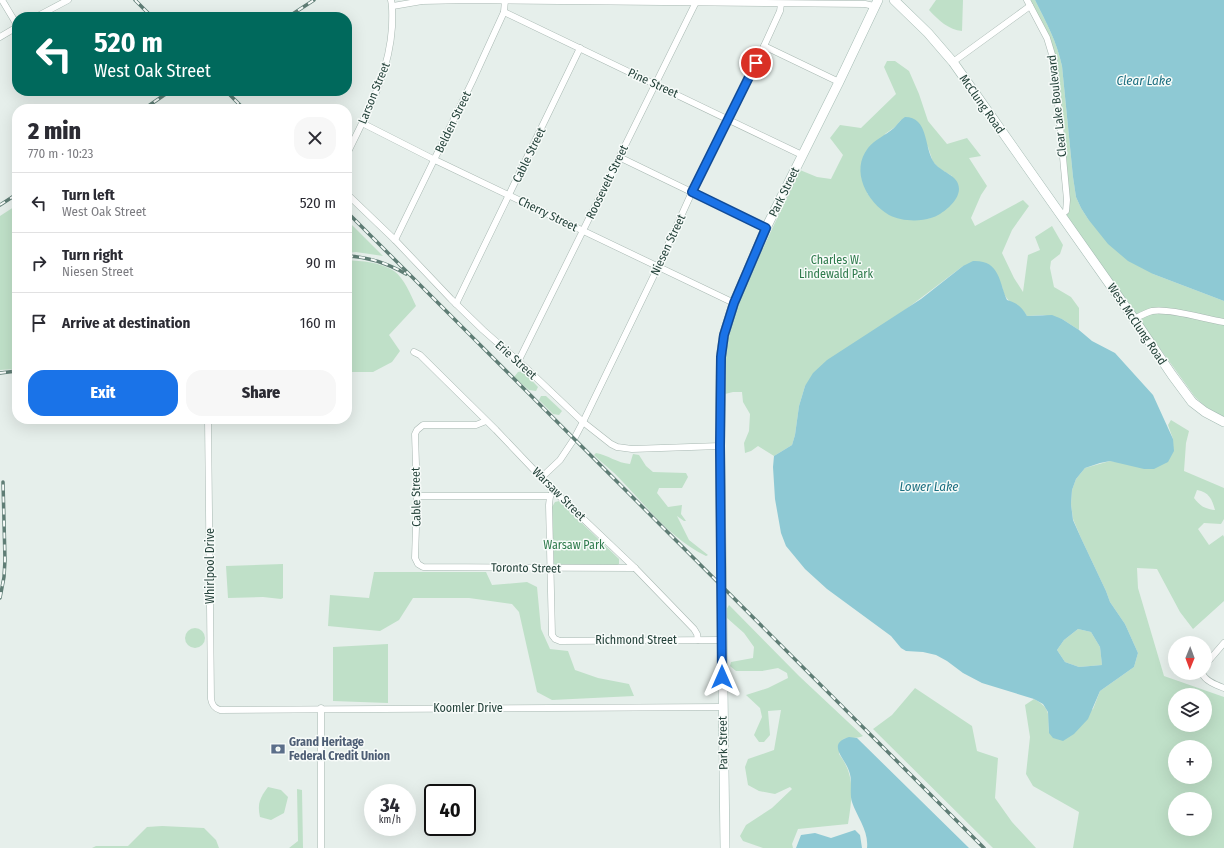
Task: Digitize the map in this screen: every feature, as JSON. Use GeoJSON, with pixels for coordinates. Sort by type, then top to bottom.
{"type":"FeatureCollection","features":[{"type":"Feature","properties":{"kind":"street"},"geometry":{"type":"LineString","coordinates":[[2,0],[12,17]]}},
{"type":"Feature","properties":{"kind":"street"},"geometry":{"type":"LineString","coordinates":[[45,12],[68,0]]}},
{"type":"Feature","properties":{"kind":"street"},"geometry":{"type":"LineString","coordinates":[[392,3],[470,0],[773,2],[781,4],[876,3]]}},
{"type":"Feature","properties":{"kind":"street","name":"Belden Street"},"geometry":{"type":"LineString","coordinates":[[395,240],[435,160],[504,12],[505,0]]}},
{"type":"Feature","properties":{"kind":"street","name":"McClung Road"},"geometry":{"type":"LineString","coordinates":[[894,0],[928,33],[953,62],[1061,215]]}},
{"type":"Feature","properties":{"kind":"street","name":"Roosevelt Street"},"geometry":{"type":"LineString","coordinates":[[518,362],[696,2]]}},
{"type":"Feature","properties":{"kind":"street","name":"Larson Street"},"geometry":{"type":"LineString","coordinates":[[352,144],[386,69],[391,45],[392,3]]}},
{"type":"Feature","properties":{"kind":"street","name":"Park Street"},"geometry":{"type":"LineString","coordinates":[[725,848],[722,707],[720,446],[721,357],[724,335],[734,303],[766,228],[839,82],[876,3]]}},
{"type":"Feature","properties":{"kind":"street"},"geometry":{"type":"LineString","coordinates":[[953,62],[1029,3]]}},
{"type":"Feature","properties":{"kind":"street","name":"Clear Lake Boulevard"},"geometry":{"type":"LineString","coordinates":[[1029,3],[1050,46],[1056,70],[1066,200],[1066,211],[1061,215]]}},
{"type":"Feature","properties":{"kind":"street","name":"Niesen Street"},"geometry":{"type":"LineString","coordinates":[[542,478],[560,460],[583,422],[658,267],[692,192],[764,46],[780,11],[781,4]]}},
{"type":"Feature","properties":{"kind":"street","name":"Pine Street"},"geometry":{"type":"LineString","coordinates":[[504,12],[802,155]]}},
{"type":"Feature","properties":{"kind":"street"},"geometry":{"type":"LineString","coordinates":[[0,37],[12,29]]}},
{"type":"Feature","properties":{"kind":"street"},"geometry":{"type":"LineString","coordinates":[[764,46],[839,82]]}},
{"type":"Feature","properties":{"kind":"street","name":"Cable Street"},"geometry":{"type":"LineString","coordinates":[[456,304],[580,48]]}},
{"type":"Feature","properties":{"kind":"street","name":"Cherry Street"},"geometry":{"type":"LineString","coordinates":[[362,123],[435,160],[734,303]]}},
{"type":"Feature","properties":{"kind":"street"},"geometry":{"type":"LineString","coordinates":[[619,157],[766,228]]}},
{"type":"Feature","properties":{"kind":"street","name":"Erie Street"},"geometry":{"type":"LineString","coordinates":[[352,199],[395,240],[456,304],[600,436],[618,447],[632,449],[720,446]]}},
{"type":"Feature","properties":{"kind":"street","name":"West McClung Road"},"geometry":{"type":"LineString","coordinates":[[1061,215],[1192,402],[1205,412],[1224,422]]}},
{"type":"Feature","properties":{"kind":"street"},"geometry":{"type":"LineString","coordinates":[[1134,319],[1142,314],[1163,310],[1224,322]]}},
{"type":"Feature","properties":{"kind":"street","name":"Warsaw Street"},"geometry":{"type":"LineString","coordinates":[[414,352],[420,355],[486,420],[542,478],[552,493],[635,568],[694,629],[698,640]]}},
{"type":"Feature","properties":{"kind":"street","name":"Cable Street"},"geometry":{"type":"LineString","coordinates":[[418,564],[416,558],[416,430],[423,425],[476,424],[486,420]]}},
{"type":"Feature","properties":{"kind":"street","name":"Whirlpool Drive"},"geometry":{"type":"LineString","coordinates":[[208,424],[211,700],[214,707]]}},
{"type":"Feature","properties":{"kind":"street"},"geometry":{"type":"LineString","coordinates":[[417,496],[552,493],[549,505],[551,568]]}},
{"type":"Feature","properties":{"kind":"street","name":"Toronto Street"},"geometry":{"type":"LineString","coordinates":[[418,564],[423,567],[635,568]]}},
{"type":"Feature","properties":{"kind":"street","name":"Richmond Street"},"geometry":{"type":"LineString","coordinates":[[551,568],[552,635],[555,639],[722,640]]}},
{"type":"Feature","properties":{"kind":"street"},"geometry":{"type":"LineString","coordinates":[[1212,656],[1224,643]]}},
{"type":"Feature","properties":{"kind":"street"},"geometry":{"type":"LineString","coordinates":[[1207,680],[1224,688]]}},
{"type":"Feature","properties":{"kind":"street","name":"Koomler Drive"},"geometry":{"type":"LineString","coordinates":[[214,707],[220,710],[321,708],[722,707]]}},
{"type":"Feature","properties":{"kind":"street"},"geometry":{"type":"LineString","coordinates":[[321,708],[321,848]]}},
{"type":"Feature","properties":{"kind":"green space"},"geometry":{"type":"Polygon","coordinates":[[[936,0],[963,0],[962,31],[953,29],[944,24],[929,10],[936,0]]]}},
{"type":"Feature","properties":{"kind":"green space"},"geometry":{"type":"Polygon","coordinates":[[[1029,0],[1035,0],[1051,32],[1060,57],[1076,197],[1088,219],[1153,274],[1224,301],[1224,417],[1207,408],[1195,397],[1065,216],[1055,57],[1029,0]]]}},
{"type":"Feature","properties":{"kind":"green space","name":"Charles W. Lindewald Park"},"geometry":{"type":"Polygon","coordinates":[[[887,61],[895,61],[909,71],[928,121],[947,144],[967,138],[981,156],[969,158],[987,186],[981,195],[971,218],[975,226],[1023,200],[1029,206],[1012,230],[1002,253],[1014,278],[1023,292],[1028,255],[1040,250],[1035,237],[1052,226],[1063,245],[1060,254],[1051,261],[1050,268],[1054,287],[1071,297],[1079,308],[1079,330],[1062,319],[1043,315],[1027,316],[1020,308],[1006,297],[1002,286],[963,266],[805,386],[799,406],[792,445],[774,456],[758,446],[745,453],[744,443],[749,431],[750,414],[743,402],[742,392],[725,394],[726,350],[736,305],[800,170],[817,177],[831,179],[843,155],[830,138],[840,125],[861,128],[896,94],[884,67],[887,61]],[[901,120],[895,127],[885,134],[867,193],[881,208],[888,213],[910,219],[931,218],[952,176],[940,169],[933,162],[928,147],[901,120]]]}},
{"type":"Feature","properties":{"kind":"green space"},"geometry":{"type":"Polygon","coordinates":[[[12,208],[12,369],[0,370],[0,216],[12,208]]]}},
{"type":"Feature","properties":{"kind":"green space"},"geometry":{"type":"Polygon","coordinates":[[[352,225],[383,256],[352,252],[352,225]]]}},
{"type":"Feature","properties":{"kind":"green space"},"geometry":{"type":"Polygon","coordinates":[[[352,261],[377,264],[394,271],[404,282],[416,306],[389,335],[400,351],[392,362],[373,372],[352,372],[352,261]]]}},
{"type":"Feature","properties":{"kind":"green space"},"geometry":{"type":"Polygon","coordinates":[[[523,371],[538,387],[536,391],[529,390],[514,377],[518,372],[523,371]]]}},
{"type":"Feature","properties":{"kind":"green space"},"geometry":{"type":"Polygon","coordinates":[[[541,396],[546,396],[562,411],[559,415],[553,414],[539,400],[541,396]]]}},
{"type":"Feature","properties":{"kind":"green space"},"geometry":{"type":"Polygon","coordinates":[[[1171,420],[1189,431],[1186,443],[1184,471],[1224,488],[1224,519],[1221,524],[1204,523],[1198,529],[1209,545],[1223,535],[1224,537],[1224,601],[1193,629],[1180,612],[1157,569],[1137,568],[1138,588],[1164,676],[1168,677],[1168,680],[1175,680],[1198,688],[1168,688],[1168,732],[1212,732],[1212,693],[1224,697],[1224,848],[1073,848],[1079,812],[1033,786],[1026,774],[1030,737],[1025,705],[1034,699],[1044,706],[1049,717],[1049,733],[1093,709],[1100,691],[1134,667],[1138,653],[1125,624],[1110,602],[1073,519],[1071,504],[1072,490],[1076,479],[1085,468],[1110,461],[1120,462],[1173,439],[1168,425],[1171,420]],[[1197,490],[1194,498],[1198,503],[1203,507],[1215,510],[1211,499],[1207,494],[1197,490]]]}},
{"type":"Feature","properties":{"kind":"green space"},"geometry":{"type":"Polygon","coordinates":[[[596,453],[630,464],[633,454],[639,455],[646,466],[653,472],[686,473],[688,477],[682,488],[659,488],[657,493],[668,507],[682,505],[681,514],[686,521],[677,516],[689,540],[708,555],[706,556],[693,549],[660,522],[618,477],[594,455],[596,453]]]}},
{"type":"Feature","properties":{"kind":"green space","name":"Warsaw Park"},"geometry":{"type":"Polygon","coordinates":[[[559,501],[619,559],[619,564],[615,566],[557,566],[554,564],[552,507],[555,502],[559,501]]]}},
{"type":"Feature","properties":{"kind":"green space"},"geometry":{"type":"Polygon","coordinates":[[[283,564],[283,598],[228,598],[226,566],[283,564]]]}},
{"type":"Feature","properties":{"kind":"green space"},"geometry":{"type":"Polygon","coordinates":[[[374,572],[486,572],[492,585],[527,582],[537,587],[541,629],[550,649],[568,651],[575,670],[598,678],[629,684],[634,696],[552,700],[537,692],[519,612],[512,604],[469,598],[413,598],[399,620],[380,631],[328,626],[330,595],[369,598],[374,572]]]}},
{"type":"Feature","properties":{"kind":"green space"},"geometry":{"type":"Polygon","coordinates":[[[729,605],[799,676],[863,736],[843,739],[839,754],[848,771],[850,779],[851,805],[848,824],[798,829],[792,844],[793,848],[763,848],[743,841],[740,836],[746,825],[772,808],[792,789],[790,787],[775,794],[759,791],[748,785],[745,767],[748,759],[774,750],[781,710],[768,711],[770,735],[764,742],[759,742],[754,735],[762,717],[760,708],[746,695],[768,688],[788,678],[787,673],[778,668],[762,671],[736,671],[730,666],[731,662],[753,658],[754,647],[744,633],[727,618],[726,610],[729,605]]]}},
{"type":"Feature","properties":{"kind":"green space"},"geometry":{"type":"Polygon","coordinates":[[[191,628],[199,628],[205,634],[205,642],[199,648],[191,648],[185,642],[185,634],[191,628]]]}},
{"type":"Feature","properties":{"kind":"green space"},"geometry":{"type":"Polygon","coordinates":[[[1078,629],[1091,632],[1100,647],[1102,665],[1079,667],[1065,662],[1057,650],[1064,640],[1078,629]]]}},
{"type":"Feature","properties":{"kind":"green space"},"geometry":{"type":"Polygon","coordinates":[[[388,644],[388,703],[333,701],[333,647],[388,644]]]}},
{"type":"Feature","properties":{"kind":"green space"},"geometry":{"type":"Polygon","coordinates":[[[915,688],[972,726],[977,751],[998,758],[995,798],[1012,822],[1036,848],[993,848],[873,729],[892,715],[915,688]]]}},
{"type":"Feature","properties":{"kind":"green space"},"geometry":{"type":"Polygon","coordinates":[[[268,787],[281,790],[288,797],[284,813],[271,820],[260,817],[259,812],[260,801],[268,787]]]}},
{"type":"Feature","properties":{"kind":"green space"},"geometry":{"type":"Polygon","coordinates":[[[297,789],[302,790],[303,848],[289,848],[298,841],[297,789]]]}},
{"type":"Feature","properties":{"kind":"green space"},"geometry":{"type":"Polygon","coordinates":[[[162,826],[204,828],[216,840],[219,848],[92,848],[96,846],[128,846],[147,827],[162,826]]]}},
{"type":"Feature","properties":{"kind":"water","name":"Clear Lake"},"geometry":{"type":"Polygon","coordinates":[[[1035,0],[1224,0],[1224,301],[1153,274],[1128,261],[1108,244],[1081,208],[1076,197],[1073,177],[1062,66],[1054,40],[1035,0]]]}},
{"type":"Feature","properties":{"kind":"water"},"geometry":{"type":"Polygon","coordinates":[[[905,117],[912,118],[922,127],[933,161],[936,165],[953,177],[958,184],[958,194],[953,203],[940,214],[926,219],[904,220],[889,215],[874,202],[868,194],[861,176],[863,157],[868,148],[873,142],[894,128],[905,117]]]}},
{"type":"Feature","properties":{"kind":"water","name":"Lower Lake"},"geometry":{"type":"Polygon","coordinates":[[[973,261],[989,264],[994,268],[1000,279],[1007,300],[1014,302],[1019,306],[1027,316],[1052,315],[1062,319],[1092,341],[1115,353],[1153,395],[1173,439],[1174,451],[1168,462],[1154,469],[1144,469],[1110,461],[1085,468],[1076,479],[1072,490],[1071,504],[1073,520],[1110,602],[1125,624],[1138,653],[1134,667],[1100,691],[1088,719],[1074,734],[1063,741],[1053,738],[1049,733],[1048,712],[1043,704],[1034,699],[982,683],[963,673],[936,655],[923,652],[906,651],[901,648],[891,636],[827,589],[805,569],[786,546],[781,533],[775,499],[773,467],[774,456],[792,445],[799,406],[805,386],[813,373],[827,360],[921,299],[963,266],[973,261]],[[1078,629],[1064,640],[1057,650],[1065,662],[1079,667],[1102,665],[1100,647],[1091,632],[1078,629]]]}},
{"type":"Feature","properties":{"kind":"water"},"geometry":{"type":"Polygon","coordinates":[[[849,737],[857,738],[969,848],[867,848],[866,836],[852,802],[850,775],[838,747],[842,740],[849,737]]]}},
{"type":"Feature","properties":{"kind":"water"},"geometry":{"type":"Polygon","coordinates":[[[855,830],[860,835],[862,848],[796,848],[801,835],[815,833],[831,838],[855,830]]]}},
{"type":"Feature","properties":{"kind":"railway"},"geometry":{"type":"LineString","coordinates":[[135,0],[147,12]]}},
{"type":"Feature","properties":{"kind":"railway"},"geometry":{"type":"LineString","coordinates":[[296,12],[314,0]]}},
{"type":"Feature","properties":{"kind":"railway"},"geometry":{"type":"LineString","coordinates":[[151,104],[163,96]]}},
{"type":"Feature","properties":{"kind":"railway"},"geometry":{"type":"LineString","coordinates":[[231,96],[239,104]]}},
{"type":"Feature","properties":{"kind":"railway"},"geometry":{"type":"LineString","coordinates":[[0,205],[12,197]]}},
{"type":"Feature","properties":{"kind":"railway"},"geometry":{"type":"LineString","coordinates":[[352,217],[984,848]]}},
{"type":"Feature","properties":{"kind":"railway"},"geometry":{"type":"LineString","coordinates":[[352,257],[378,261],[406,274]]}},
{"type":"Feature","properties":{"kind":"railway"},"geometry":{"type":"LineString","coordinates":[[0,373],[12,372]]}},
{"type":"Feature","properties":{"kind":"railway"},"geometry":{"type":"LineString","coordinates":[[0,598],[4,577],[5,560],[3,482]]}},
{"type":"Feature","properties":{"kind":"place","name":"Grand Heritage Federal Credit Union"},"geometry":{"type":"Point","coordinates":[278,749]}},
{"type":"Feature","properties":{"kind":"route"},"geometry":{"type":"LineString","coordinates":[[722,677],[720,446],[721,357],[724,335],[734,303],[766,228],[692,192],[756,63]]}}]}
